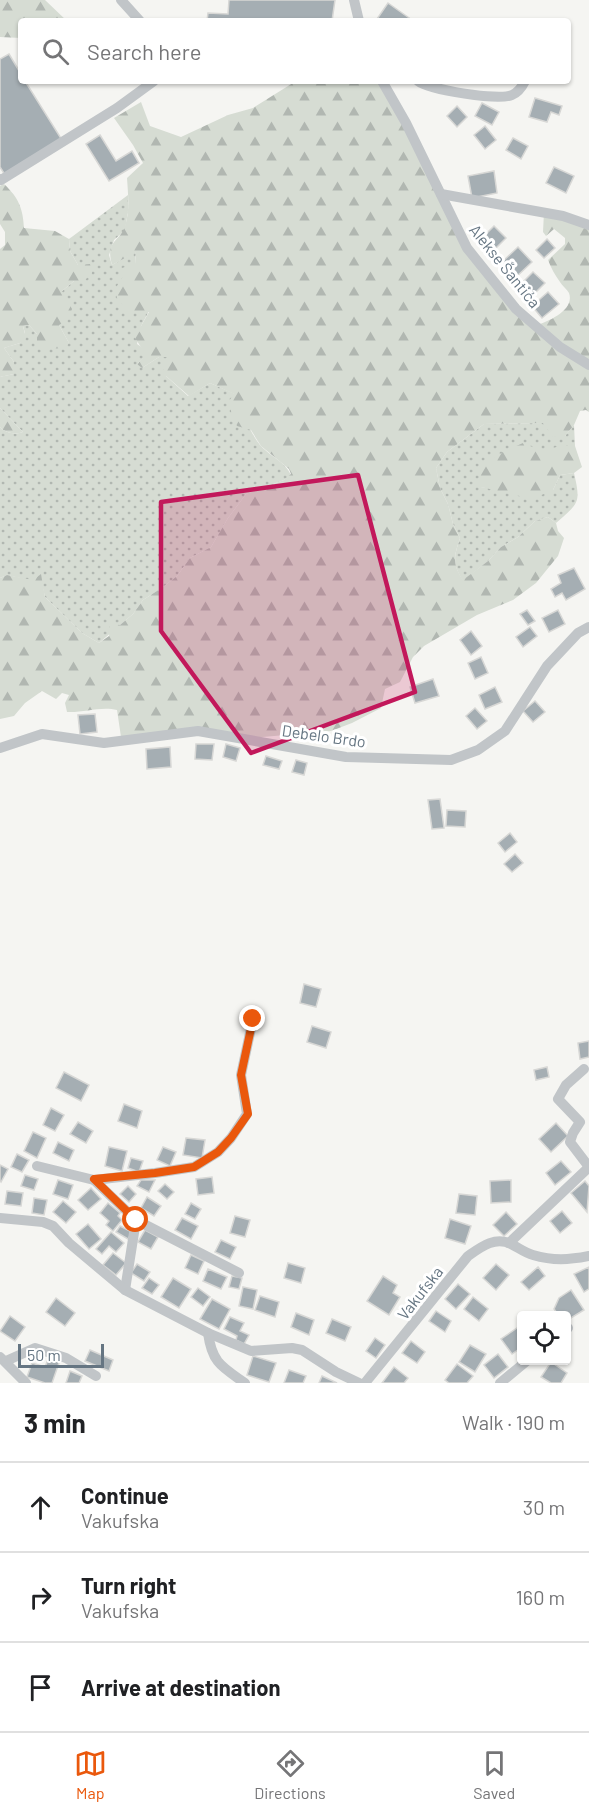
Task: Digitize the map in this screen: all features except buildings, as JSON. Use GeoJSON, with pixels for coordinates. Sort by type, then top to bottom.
{"type":"FeatureCollection","features":[{"type":"Feature","properties":{"kind":"street"},"geometry":{"type":"LineString","coordinates":[[122,0],[137,18]]}},
{"type":"Feature","properties":{"kind":"street"},"geometry":{"type":"LineString","coordinates":[[354,0],[360,18]]}},
{"type":"Feature","properties":{"kind":"street"},"geometry":{"type":"LineString","coordinates":[[0,179],[117,108],[150,84]]}},
{"type":"Feature","properties":{"kind":"street","name":"Alekse Šantića"},"geometry":{"type":"LineString","coordinates":[[384,84],[406,123],[466,248],[516,309],[560,347],[589,365]]}},
{"type":"Feature","properties":{"kind":"street"},"geometry":{"type":"LineString","coordinates":[[425,84],[437,89],[493,96],[511,96],[521,89],[524,84]]}},
{"type":"Feature","properties":{"kind":"street","name":"Alekse Šantića"},"geometry":{"type":"LineString","coordinates":[[441,194],[563,216],[589,225]]}},
{"type":"Feature","properties":{"kind":"street","name":"Debelo Brdo"},"geometry":{"type":"LineString","coordinates":[[0,748],[42,734],[104,743],[198,731],[346,757],[451,760],[478,750],[505,731],[547,666],[578,633],[589,627]]}},
{"type":"Feature","properties":{"kind":"street"},"geometry":{"type":"LineString","coordinates":[[37,1166],[94,1179],[194,1167],[218,1152],[248,1114],[241,1075],[253,1019]]}},
{"type":"Feature","properties":{"kind":"street"},"geometry":{"type":"LineString","coordinates":[[584,1069],[566,1085],[558,1099],[580,1122],[570,1142],[589,1167],[509,1243],[528,1254],[545,1258],[566,1260],[589,1256]]}},
{"type":"Feature","properties":{"kind":"street"},"geometry":{"type":"LineString","coordinates":[[94,1179],[136,1220],[240,1273]]}},
{"type":"Feature","properties":{"kind":"street"},"geometry":{"type":"LineString","coordinates":[[0,1218],[43,1222],[53,1226],[69,1243],[125,1290],[251,1352],[292,1348],[302,1350],[336,1372],[359,1383]]}},
{"type":"Feature","properties":{"kind":"street"},"geometry":{"type":"LineString","coordinates":[[125,1290],[136,1220]]}},
{"type":"Feature","properties":{"kind":"street","name":"Vakufska"},"geometry":{"type":"LineString","coordinates":[[365,1383],[468,1256],[488,1243],[498,1241],[509,1243]]}},
{"type":"Feature","properties":{"kind":"street"},"geometry":{"type":"LineString","coordinates":[[208,1332],[210,1348],[217,1364],[245,1383]]}},
{"type":"Feature","properties":{"kind":"street"},"geometry":{"type":"LineString","coordinates":[[26,1383],[3,1359],[35,1348],[66,1358],[96,1376]]}},
{"type":"Feature","properties":{"kind":"street"},"geometry":{"type":"LineString","coordinates":[[501,1383],[522,1365]]}},
{"type":"Feature","properties":{"kind":"highlighted area"},"geometry":{"type":"Polygon","coordinates":[[[358,475],[415,692],[251,753],[161,631],[161,502],[358,475]]]}},
{"type":"Feature","properties":{"kind":"green space"},"geometry":{"type":"Polygon","coordinates":[[[0,0],[45,0],[64,18],[18,18],[18,38],[0,37],[0,0]]]}},
{"type":"Feature","properties":{"kind":"green space"},"geometry":{"type":"Polygon","coordinates":[[[291,84],[384,84],[467,248],[537,325],[560,314],[565,310],[570,299],[569,293],[556,277],[548,260],[565,244],[565,238],[554,229],[546,236],[543,232],[544,212],[589,225],[589,412],[580,411],[574,425],[565,436],[553,437],[543,423],[484,424],[447,452],[436,468],[440,488],[460,538],[455,560],[463,580],[535,521],[548,517],[556,523],[558,531],[564,538],[558,556],[536,583],[513,600],[477,615],[424,646],[413,657],[400,682],[385,689],[381,708],[331,731],[252,738],[189,735],[121,737],[117,710],[67,712],[65,703],[69,695],[62,693],[56,699],[42,691],[25,703],[14,716],[0,719],[0,578],[7,575],[33,580],[41,574],[45,597],[82,633],[99,643],[109,636],[110,624],[120,625],[133,614],[143,600],[177,576],[190,558],[211,547],[246,494],[284,480],[291,474],[289,469],[261,446],[251,430],[237,426],[229,401],[234,394],[210,383],[189,396],[166,376],[162,366],[168,357],[159,357],[142,368],[137,364],[145,356],[132,332],[141,326],[149,312],[127,311],[117,298],[115,289],[124,275],[122,268],[135,264],[136,252],[112,265],[110,257],[112,246],[123,231],[127,220],[127,178],[143,163],[114,118],[141,102],[150,126],[181,137],[228,115],[253,108],[291,84]]]}},
{"type":"Feature","properties":{"kind":"green space"},"geometry":{"type":"Polygon","coordinates":[[[4,184],[19,204],[24,228],[55,231],[69,239],[70,251],[78,265],[90,264],[92,273],[84,281],[74,281],[62,291],[72,309],[68,320],[59,325],[69,343],[65,348],[46,349],[37,343],[37,334],[29,325],[23,326],[26,338],[20,343],[4,348],[14,362],[14,374],[0,377],[0,249],[5,245],[5,232],[0,224],[0,186],[4,184]]]}},
{"type":"Feature","properties":{"kind":"green space"},"geometry":{"type":"Polygon","coordinates":[[[128,195],[125,230],[114,240],[109,255],[112,265],[136,251],[135,264],[149,311],[141,326],[137,344],[143,348],[146,356],[138,363],[142,368],[159,357],[169,356],[166,376],[188,396],[210,383],[235,394],[256,439],[264,449],[285,466],[291,475],[284,480],[246,494],[211,547],[190,558],[177,576],[143,600],[133,614],[99,643],[82,633],[45,597],[40,575],[33,581],[7,575],[0,578],[0,427],[11,433],[23,432],[0,408],[0,377],[14,374],[14,362],[4,348],[20,343],[25,333],[23,326],[29,325],[37,334],[69,343],[59,325],[62,291],[74,281],[78,265],[70,251],[69,239],[128,195]]]}},
{"type":"Feature","properties":{"kind":"green space"},"geometry":{"type":"Polygon","coordinates":[[[0,408],[23,432],[11,433],[0,427],[0,408]]]}},
{"type":"Feature","properties":{"kind":"green space"},"geometry":{"type":"Polygon","coordinates":[[[543,423],[565,436],[574,425],[575,446],[537,454],[481,487],[553,490],[560,475],[574,473],[577,497],[574,506],[556,523],[548,517],[535,521],[463,581],[455,560],[460,538],[440,488],[436,468],[447,452],[484,424],[543,423]]]}},
{"type":"Feature","properties":{"kind":"green space"},"geometry":{"type":"Polygon","coordinates":[[[523,443],[542,451],[560,446],[575,446],[582,467],[574,473],[560,475],[553,490],[532,499],[481,487],[482,465],[523,443]]]}},
{"type":"Feature","properties":{"kind":"route"},"geometry":{"type":"LineString","coordinates":[[136,1220],[94,1179],[194,1167],[218,1152],[248,1114],[241,1075],[253,1019]]}}]}
